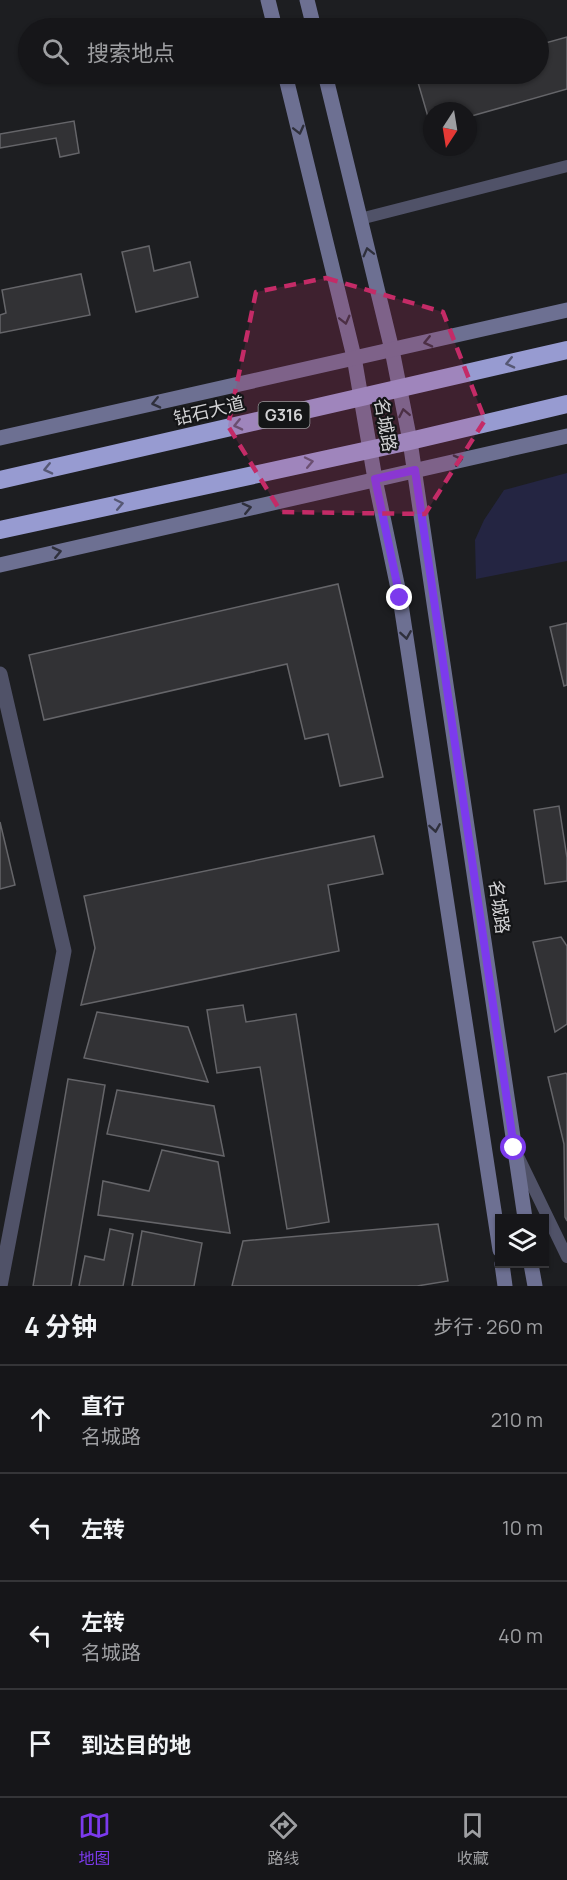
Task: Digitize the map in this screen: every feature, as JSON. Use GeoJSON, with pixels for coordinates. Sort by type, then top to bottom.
{"type":"FeatureCollection","features":[{"type":"Feature","properties":{"kind":"highway","name":"钻石大道"},"geometry":{"type":"LineString","coordinates":[[0,480],[567,350]]}},
{"type":"Feature","properties":{"kind":"highway"},"geometry":{"type":"LineString","coordinates":[[0,530],[410,441],[567,404]]}},
{"type":"Feature","properties":{"kind":"main road"},"geometry":{"type":"LineString","coordinates":[[268,0],[272,18]]}},
{"type":"Feature","properties":{"kind":"main road"},"geometry":{"type":"LineString","coordinates":[[307,0],[312,18]]}},
{"type":"Feature","properties":{"kind":"main road","name":"名城路"},"geometry":{"type":"LineString","coordinates":[[287,84],[354,357],[375,479],[400,598],[495,1217]]}},
{"type":"Feature","properties":{"kind":"main road","name":"名城路"},"geometry":{"type":"LineString","coordinates":[[327,84],[392,350],[410,441],[524,1214]]}},
{"type":"Feature","properties":{"kind":"main road"},"geometry":{"type":"LineString","coordinates":[[0,438],[567,310]]}},
{"type":"Feature","properties":{"kind":"main road"},"geometry":{"type":"LineString","coordinates":[[0,565],[567,436]]}},
{"type":"Feature","properties":{"kind":"main road"},"geometry":{"type":"LineString","coordinates":[[502,1268],[505,1286]]}},
{"type":"Feature","properties":{"kind":"main road"},"geometry":{"type":"LineString","coordinates":[[532,1268],[535,1286]]}},
{"type":"Feature","properties":{"kind":"street"},"geometry":{"type":"LineString","coordinates":[[0,674],[64,951],[0,1286]]}},
{"type":"Feature","properties":{"kind":"lane"},"geometry":{"type":"LineString","coordinates":[[360,219],[567,166]]}},
{"type":"Feature","properties":{"kind":"lane"},"geometry":{"type":"LineString","coordinates":[[514,1148],[567,1257]]}},
{"type":"Feature","properties":{"kind":"highlighted area"},"geometry":{"type":"Polygon","coordinates":[[[326,278],[443,312],[485,420],[425,514],[281,512],[228,426],[256,292],[326,278]]]}},
{"type":"Feature","properties":{"kind":"shaded area"},"geometry":{"type":"Polygon","coordinates":[[[567,473],[567,561],[476,579],[475,540],[484,520],[504,490],[567,473]]]}},
{"type":"Feature","properties":{"kind":"building"},"geometry":{"type":"Polygon","coordinates":[[[567,37],[567,89],[477,114],[477,102],[424,102],[418,84],[549,84],[549,42],[567,37]]]}},
{"type":"Feature","properties":{"kind":"building"},"geometry":{"type":"Polygon","coordinates":[[[74,121],[79,153],[60,157],[56,138],[0,148],[0,134],[74,121]]]}},
{"type":"Feature","properties":{"kind":"building"},"geometry":{"type":"Polygon","coordinates":[[[149,246],[154,271],[190,262],[198,297],[136,312],[122,252],[149,246]]]}},
{"type":"Feature","properties":{"kind":"building"},"geometry":{"type":"Polygon","coordinates":[[[81,274],[90,315],[0,333],[0,315],[6,313],[2,290],[81,274]]]}},
{"type":"Feature","properties":{"kind":"building"},"geometry":{"type":"Polygon","coordinates":[[[338,584],[383,777],[340,786],[328,734],[305,739],[287,664],[44,720],[29,655],[338,584]]]}},
{"type":"Feature","properties":{"kind":"building"},"geometry":{"type":"Polygon","coordinates":[[[567,623],[567,685],[564,686],[550,627],[567,623]]]}},
{"type":"Feature","properties":{"kind":"building"},"geometry":{"type":"Polygon","coordinates":[[[559,806],[567,858],[567,881],[545,884],[534,810],[559,806]]]}},
{"type":"Feature","properties":{"kind":"building"},"geometry":{"type":"Polygon","coordinates":[[[0,822],[15,885],[0,889],[0,822]]]}},
{"type":"Feature","properties":{"kind":"building"},"geometry":{"type":"Polygon","coordinates":[[[374,836],[383,874],[328,885],[339,951],[81,1005],[95,948],[84,896],[374,836]]]}},
{"type":"Feature","properties":{"kind":"building"},"geometry":{"type":"Polygon","coordinates":[[[561,937],[567,946],[567,1024],[555,1032],[533,942],[561,937]]]}},
{"type":"Feature","properties":{"kind":"building"},"geometry":{"type":"Polygon","coordinates":[[[243,1005],[246,1022],[296,1014],[329,1222],[287,1229],[260,1067],[217,1073],[207,1010],[243,1005]]]}},
{"type":"Feature","properties":{"kind":"building"},"geometry":{"type":"Polygon","coordinates":[[[97,1012],[188,1027],[208,1082],[84,1058],[97,1012]]]}},
{"type":"Feature","properties":{"kind":"building"},"geometry":{"type":"Polygon","coordinates":[[[566,1073],[567,1221],[565,1217],[564,1144],[548,1077],[566,1073]]]}},
{"type":"Feature","properties":{"kind":"building"},"geometry":{"type":"Polygon","coordinates":[[[68,1079],[105,1085],[71,1286],[33,1286],[68,1079]]]}},
{"type":"Feature","properties":{"kind":"building"},"geometry":{"type":"Polygon","coordinates":[[[117,1090],[214,1106],[224,1156],[107,1134],[117,1090]]]}},
{"type":"Feature","properties":{"kind":"building"},"geometry":{"type":"Polygon","coordinates":[[[162,1150],[218,1162],[230,1233],[98,1215],[103,1181],[149,1191],[162,1150]]]}},
{"type":"Feature","properties":{"kind":"building"},"geometry":{"type":"Polygon","coordinates":[[[438,1224],[448,1281],[417,1286],[232,1286],[243,1241],[438,1224]]]}},
{"type":"Feature","properties":{"kind":"building"},"geometry":{"type":"Polygon","coordinates":[[[110,1229],[133,1234],[123,1286],[79,1286],[85,1256],[104,1260],[110,1229]]]}},
{"type":"Feature","properties":{"kind":"building"},"geometry":{"type":"Polygon","coordinates":[[[142,1231],[202,1243],[194,1286],[132,1286],[142,1231]]]}},
{"type":"Feature","properties":{"kind":"route"},"geometry":{"type":"LineString","coordinates":[[400,598],[375,479],[415,470],[514,1148]]}}]}
